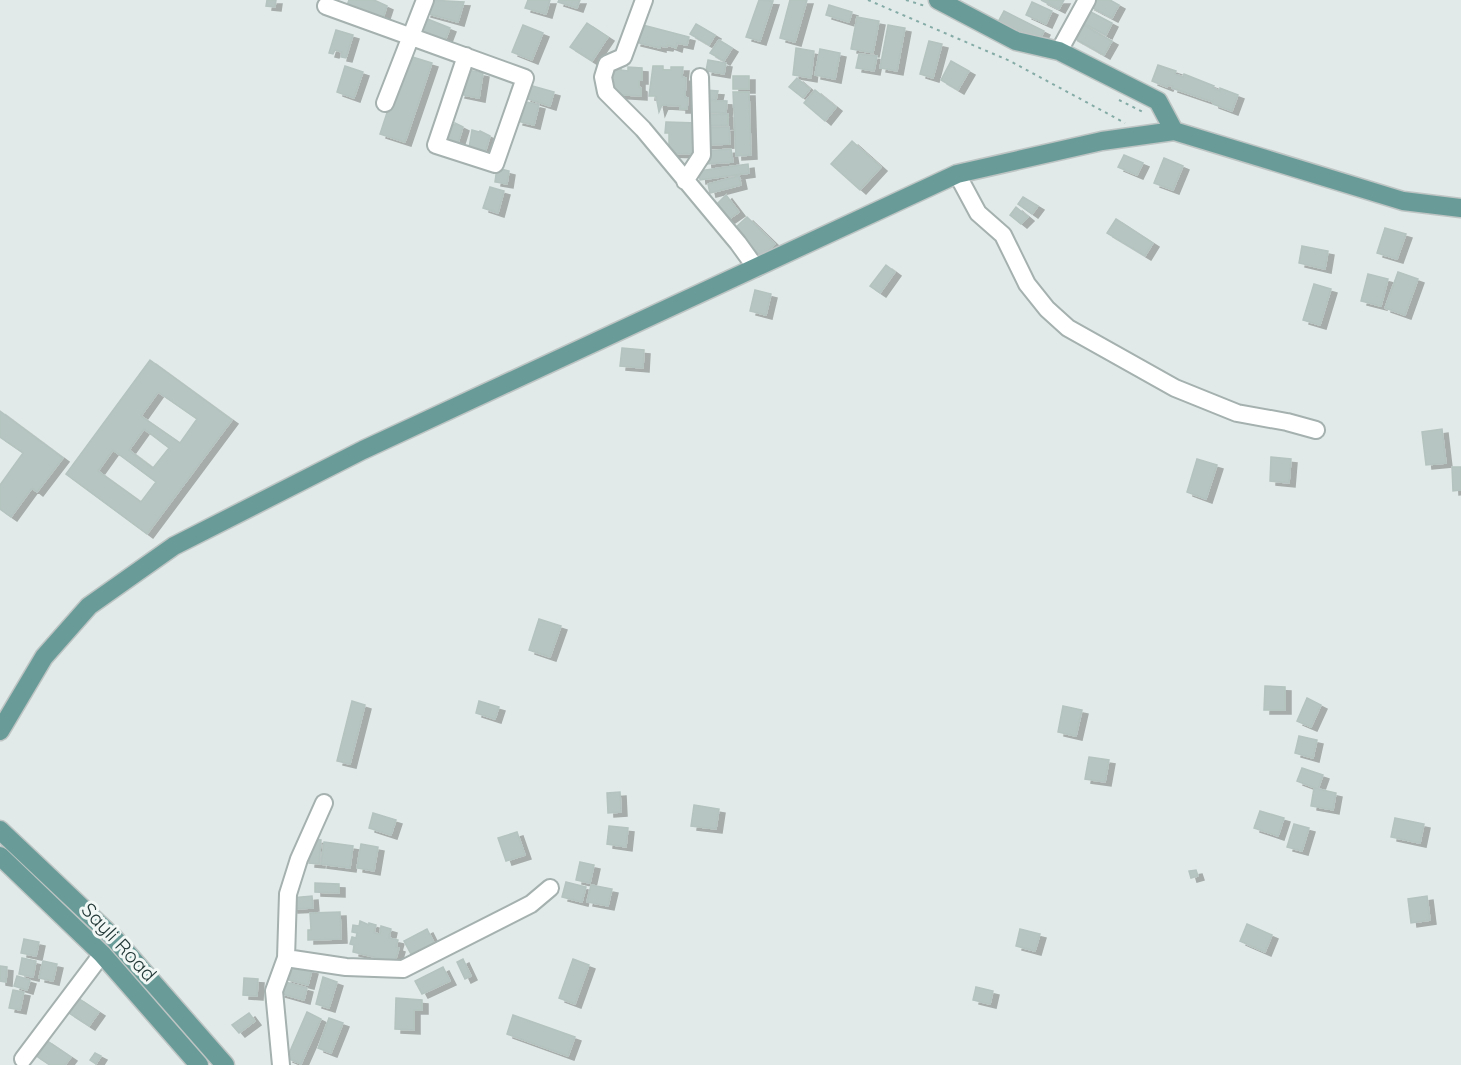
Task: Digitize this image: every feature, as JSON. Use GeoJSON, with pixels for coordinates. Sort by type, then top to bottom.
{"type":"FeatureCollection","features":[{"type":"Feature","properties":{"kind":"main road"},"geometry":{"type":"LineString","coordinates":[[942,1],[1016,41],[1059,51],[1158,101],[1174,131]]}},
{"type":"Feature","properties":{"kind":"main road"},"geometry":{"type":"LineString","coordinates":[[0,731],[44,657],[89,606],[174,546],[363,450],[957,174],[1102,141],[1174,131],[1403,201],[1461,208]]}},
{"type":"Feature","properties":{"kind":"main road"},"geometry":{"type":"LineString","coordinates":[[0,830],[113,937],[225,1065]]}},
{"type":"Feature","properties":{"kind":"main road","name":"Sayli Road"},"geometry":{"type":"LineString","coordinates":[[0,856],[102,954],[199,1065]]}},
{"type":"Feature","properties":{"kind":"street"},"geometry":{"type":"LineString","coordinates":[[386,103],[426,0]]}},
{"type":"Feature","properties":{"kind":"street"},"geometry":{"type":"LineString","coordinates":[[644,0],[623,57],[607,64],[603,77],[606,92],[643,129],[738,243],[756,268]]}},
{"type":"Feature","properties":{"kind":"street"},"geometry":{"type":"LineString","coordinates":[[1059,51],[1088,0]]}},
{"type":"Feature","properties":{"kind":"street"},"geometry":{"type":"LineString","coordinates":[[326,6],[466,56],[525,78],[495,164],[436,145],[466,56]]}},
{"type":"Feature","properties":{"kind":"street"},"geometry":{"type":"LineString","coordinates":[[685,181],[702,155],[699,77]]}},
{"type":"Feature","properties":{"kind":"street"},"geometry":{"type":"LineString","coordinates":[[957,174],[978,213],[1003,235],[1027,284],[1047,309],[1068,328],[1175,388],[1237,413],[1316,430]]}},
{"type":"Feature","properties":{"kind":"street"},"geometry":{"type":"LineString","coordinates":[[281,1065],[274,992],[286,958],[288,894],[299,859],[324,803]]}},
{"type":"Feature","properties":{"kind":"street"},"geometry":{"type":"LineString","coordinates":[[286,958],[346,967],[403,969],[531,904],[550,888]]}},
{"type":"Feature","properties":{"kind":"street"},"geometry":{"type":"LineString","coordinates":[[23,1059],[102,954]]}},
{"type":"Feature","properties":{"kind":"path"},"geometry":{"type":"LineString","coordinates":[[868,0],[1011,61],[1131,126]]}},
{"type":"Feature","properties":{"kind":"building"},"geometry":{"type":"Polygon","coordinates":[[[267,0],[276,0],[275,7],[266,6],[267,0]]]}},
{"type":"Feature","properties":{"kind":"building"},"geometry":{"type":"Polygon","coordinates":[[[349,0],[374,0],[387,6],[382,21],[346,8],[349,0]]]}},
{"type":"Feature","properties":{"kind":"building"},"geometry":{"type":"Polygon","coordinates":[[[429,0],[464,2],[458,22],[425,13],[429,0]]]}},
{"type":"Feature","properties":{"kind":"building"},"geometry":{"type":"Polygon","coordinates":[[[528,0],[550,0],[546,14],[525,8],[528,0]]]}},
{"type":"Feature","properties":{"kind":"building"},"geometry":{"type":"Polygon","coordinates":[[[559,0],[580,0],[577,8],[558,2],[559,0]]]}},
{"type":"Feature","properties":{"kind":"building"},"geometry":{"type":"Polygon","coordinates":[[[759,0],[773,1],[760,41],[746,37],[759,0]]]}},
{"type":"Feature","properties":{"kind":"building"},"geometry":{"type":"Polygon","coordinates":[[[790,0],[807,0],[795,42],[780,38],[790,0]]]}},
{"type":"Feature","properties":{"kind":"building"},"geometry":{"type":"Polygon","coordinates":[[[1041,0],[1064,0],[1059,9],[1041,0]]]}},
{"type":"Feature","properties":{"kind":"building"},"geometry":{"type":"Polygon","coordinates":[[[1092,0],[1110,0],[1119,5],[1112,18],[1089,6],[1092,0]]]}},
{"type":"Feature","properties":{"kind":"building"},"geometry":{"type":"Polygon","coordinates":[[[1032,2],[1052,11],[1046,24],[1026,15],[1032,2]]]}},
{"type":"Feature","properties":{"kind":"building"},"geometry":{"type":"Polygon","coordinates":[[[829,5],[852,12],[849,22],[826,15],[829,5]]]}},
{"type":"Feature","properties":{"kind":"building"},"geometry":{"type":"Polygon","coordinates":[[[1087,10],[1112,23],[1106,35],[1081,22],[1087,10]]]}},
{"type":"Feature","properties":{"kind":"building"},"geometry":{"type":"Polygon","coordinates":[[[1004,11],[1044,31],[1037,45],[997,24],[1004,11]]]}},
{"type":"Feature","properties":{"kind":"building"},"geometry":{"type":"Polygon","coordinates":[[[420,16],[450,28],[443,46],[413,34],[420,16]]]}},
{"type":"Feature","properties":{"kind":"building"},"geometry":{"type":"Polygon","coordinates":[[[857,17],[879,21],[873,53],[851,49],[857,17]]]}},
{"type":"Feature","properties":{"kind":"building"},"geometry":{"type":"Polygon","coordinates":[[[587,23],[608,37],[592,61],[570,47],[587,23]]]}},
{"type":"Feature","properties":{"kind":"building"},"geometry":{"type":"Polygon","coordinates":[[[1080,23],[1112,41],[1104,55],[1072,37],[1080,23]]]}},
{"type":"Feature","properties":{"kind":"building"},"geometry":{"type":"Polygon","coordinates":[[[639,24],[689,37],[687,45],[677,43],[676,48],[668,45],[667,47],[660,46],[660,48],[635,42],[639,24]]]}},
{"type":"Feature","properties":{"kind":"building"},"geometry":{"type":"Polygon","coordinates":[[[696,24],[715,35],[709,45],[690,34],[696,24]]]}},
{"type":"Feature","properties":{"kind":"building"},"geometry":{"type":"Polygon","coordinates":[[[523,25],[543,33],[532,60],[512,52],[523,25]]]}},
{"type":"Feature","properties":{"kind":"building"},"geometry":{"type":"Polygon","coordinates":[[[888,25],[905,28],[897,71],[880,68],[888,25]]]}},
{"type":"Feature","properties":{"kind":"building"},"geometry":{"type":"Polygon","coordinates":[[[336,30],[353,35],[346,58],[341,57],[342,52],[335,50],[333,54],[329,53],[336,30]]]}},
{"type":"Feature","properties":{"kind":"building"},"geometry":{"type":"Polygon","coordinates":[[[719,40],[732,48],[724,61],[710,53],[719,40]]]}},
{"type":"Feature","properties":{"kind":"building"},"geometry":{"type":"Polygon","coordinates":[[[929,41],[942,44],[933,78],[920,74],[929,41]]]}},
{"type":"Feature","properties":{"kind":"building"},"geometry":{"type":"Polygon","coordinates":[[[796,48],[814,51],[811,78],[793,75],[796,48]]]}},
{"type":"Feature","properties":{"kind":"building"},"geometry":{"type":"Polygon","coordinates":[[[820,49],[840,53],[835,79],[815,75],[820,49]]]}},
{"type":"Feature","properties":{"kind":"building"},"geometry":{"type":"Polygon","coordinates":[[[859,54],[877,56],[874,71],[856,68],[859,54]]]}},
{"type":"Feature","properties":{"kind":"building"},"geometry":{"type":"Polygon","coordinates":[[[406,55],[432,63],[405,142],[380,134],[406,55]]]}},
{"type":"Feature","properties":{"kind":"building"},"geometry":{"type":"Polygon","coordinates":[[[708,60],[726,63],[724,74],[706,71],[708,60]]]}},
{"type":"Feature","properties":{"kind":"building"},"geometry":{"type":"Polygon","coordinates":[[[951,61],[969,71],[958,90],[941,80],[951,61]]]}},
{"type":"Feature","properties":{"kind":"building"},"geometry":{"type":"Polygon","coordinates":[[[1158,65],[1176,71],[1175,74],[1183,77],[1184,74],[1214,86],[1213,88],[1220,91],[1220,88],[1238,95],[1232,111],[1172,88],[1173,86],[1168,85],[1167,87],[1152,81],[1158,65]]]}},
{"type":"Feature","properties":{"kind":"building"},"geometry":{"type":"Polygon","coordinates":[[[345,66],[363,72],[354,98],[337,92],[345,66]]]}},
{"type":"Feature","properties":{"kind":"building"},"geometry":{"type":"Polygon","coordinates":[[[653,66],[663,66],[663,70],[683,67],[682,77],[686,78],[685,97],[688,98],[687,109],[680,109],[680,106],[662,105],[659,112],[656,96],[649,96],[653,66]]]}},
{"type":"Feature","properties":{"kind":"building"},"geometry":{"type":"Polygon","coordinates":[[[611,67],[621,67],[621,70],[628,71],[628,67],[642,68],[642,80],[639,80],[641,96],[610,94],[611,67]]]}},
{"type":"Feature","properties":{"kind":"building"},"geometry":{"type":"Polygon","coordinates":[[[468,70],[483,73],[479,98],[459,94],[468,70]]]}},
{"type":"Feature","properties":{"kind":"building"},"geometry":{"type":"Polygon","coordinates":[[[733,76],[749,76],[749,89],[733,89],[733,76]]]}},
{"type":"Feature","properties":{"kind":"building"},"geometry":{"type":"Polygon","coordinates":[[[797,78],[810,89],[803,98],[789,87],[797,78]]]}},
{"type":"Feature","properties":{"kind":"building"},"geometry":{"type":"Polygon","coordinates":[[[529,85],[554,92],[550,106],[525,98],[529,85]]]}},
{"type":"Feature","properties":{"kind":"building"},"geometry":{"type":"Polygon","coordinates":[[[705,90],[718,91],[716,100],[704,99],[705,90]]]}},
{"type":"Feature","properties":{"kind":"building"},"geometry":{"type":"Polygon","coordinates":[[[815,90],[836,107],[825,121],[804,103],[815,90]]]}},
{"type":"Feature","properties":{"kind":"building"},"geometry":{"type":"Polygon","coordinates":[[[733,92],[749,92],[751,155],[736,156],[733,92]]]}},
{"type":"Feature","properties":{"kind":"building"},"geometry":{"type":"Polygon","coordinates":[[[705,100],[727,101],[726,113],[705,112],[705,100]]]}},
{"type":"Feature","properties":{"kind":"building"},"geometry":{"type":"Polygon","coordinates":[[[522,101],[539,105],[534,125],[517,121],[522,101]]]}},
{"type":"Feature","properties":{"kind":"building"},"geometry":{"type":"Polygon","coordinates":[[[728,114],[728,125],[705,126],[704,115],[728,114]]]}},
{"type":"Feature","properties":{"kind":"building"},"geometry":{"type":"Polygon","coordinates":[[[666,122],[698,123],[697,135],[693,135],[692,143],[697,144],[696,154],[664,153],[669,149],[669,133],[665,133],[666,122]]]}},
{"type":"Feature","properties":{"kind":"building"},"geometry":{"type":"Polygon","coordinates":[[[448,123],[455,125],[455,123],[463,127],[458,143],[444,139],[448,123]]]}},
{"type":"Feature","properties":{"kind":"building"},"geometry":{"type":"Polygon","coordinates":[[[729,127],[730,144],[704,145],[703,128],[729,127]]]}},
{"type":"Feature","properties":{"kind":"building"},"geometry":{"type":"Polygon","coordinates":[[[472,130],[490,136],[485,153],[469,148],[472,130]]]}},
{"type":"Feature","properties":{"kind":"building"},"geometry":{"type":"Polygon","coordinates":[[[852,141],[881,167],[860,190],[831,164],[852,141]]]}},
{"type":"Feature","properties":{"kind":"building"},"geometry":{"type":"Polygon","coordinates":[[[731,149],[733,162],[706,164],[705,151],[731,149]]]}},
{"type":"Feature","properties":{"kind":"building"},"geometry":{"type":"Polygon","coordinates":[[[1124,155],[1143,163],[1137,175],[1118,167],[1124,155]]]}},
{"type":"Feature","properties":{"kind":"building"},"geometry":{"type":"Polygon","coordinates":[[[1164,158],[1183,166],[1173,190],[1154,183],[1164,158]]]}},
{"type":"Feature","properties":{"kind":"building"},"geometry":{"type":"Polygon","coordinates":[[[748,164],[749,173],[700,180],[699,171],[748,164]]]}},
{"type":"Feature","properties":{"kind":"building"},"geometry":{"type":"Polygon","coordinates":[[[497,168],[509,171],[507,184],[495,182],[497,168]]]}},
{"type":"Feature","properties":{"kind":"building"},"geometry":{"type":"Polygon","coordinates":[[[739,176],[741,185],[710,193],[708,184],[739,176]]]}},
{"type":"Feature","properties":{"kind":"building"},"geometry":{"type":"Polygon","coordinates":[[[490,187],[504,191],[498,213],[483,208],[490,187]]]}},
{"type":"Feature","properties":{"kind":"building"},"geometry":{"type":"Polygon","coordinates":[[[726,195],[739,212],[729,219],[716,205],[726,195]]]}},
{"type":"Feature","properties":{"kind":"building"},"geometry":{"type":"Polygon","coordinates":[[[1023,197],[1038,206],[1032,214],[1018,204],[1023,197]]]}},
{"type":"Feature","properties":{"kind":"building"},"geometry":{"type":"Polygon","coordinates":[[[1016,207],[1028,217],[1021,224],[1010,215],[1016,207]]]}},
{"type":"Feature","properties":{"kind":"building"},"geometry":{"type":"Polygon","coordinates":[[[747,217],[775,244],[762,257],[734,229],[747,217]]]}},
{"type":"Feature","properties":{"kind":"building"},"geometry":{"type":"Polygon","coordinates":[[[1116,219],[1153,243],[1145,256],[1107,233],[1116,219]]]}},
{"type":"Feature","properties":{"kind":"building"},"geometry":{"type":"Polygon","coordinates":[[[1385,228],[1406,234],[1397,259],[1377,253],[1385,228]]]}},
{"type":"Feature","properties":{"kind":"building"},"geometry":{"type":"Polygon","coordinates":[[[1302,246],[1328,251],[1325,269],[1299,263],[1302,246]]]}},
{"type":"Feature","properties":{"kind":"building"},"geometry":{"type":"Polygon","coordinates":[[[886,265],[895,272],[880,293],[870,286],[886,265]]]}},
{"type":"Feature","properties":{"kind":"building"},"geometry":{"type":"Polygon","coordinates":[[[1398,272],[1418,279],[1405,315],[1385,308],[1398,272]]]}},
{"type":"Feature","properties":{"kind":"building"},"geometry":{"type":"Polygon","coordinates":[[[1368,274],[1388,279],[1381,306],[1361,301],[1368,274]]]}},
{"type":"Feature","properties":{"kind":"building"},"geometry":{"type":"Polygon","coordinates":[[[1314,284],[1331,289],[1320,325],[1303,320],[1314,284]]]}},
{"type":"Feature","properties":{"kind":"building"},"geometry":{"type":"Polygon","coordinates":[[[755,290],[771,294],[766,315],[750,311],[755,290]]]}},
{"type":"Feature","properties":{"kind":"building"},"geometry":{"type":"Polygon","coordinates":[[[622,348],[644,350],[643,368],[620,366],[622,348]]]}},
{"type":"Feature","properties":{"kind":"building"},"geometry":{"type":"Polygon","coordinates":[[[150,360],[232,420],[147,534],[66,474],[150,360]],[[158,392],[141,416],[180,443],[197,419],[158,392]],[[144,429],[129,450],[153,468],[169,448],[144,429]],[[113,450],[98,471],[141,502],[156,482],[113,450]]]}},
{"type":"Feature","properties":{"kind":"building"},"geometry":{"type":"Polygon","coordinates":[[[0,411],[63,458],[37,492],[32,488],[11,517],[0,509],[0,485],[23,453],[0,437],[0,411]]]}},
{"type":"Feature","properties":{"kind":"building"},"geometry":{"type":"Polygon","coordinates":[[[1442,429],[1446,463],[1426,465],[1422,432],[1442,429]]]}},
{"type":"Feature","properties":{"kind":"building"},"geometry":{"type":"Polygon","coordinates":[[[1271,457],[1291,459],[1289,483],[1270,481],[1271,457]]]}},
{"type":"Feature","properties":{"kind":"building"},"geometry":{"type":"Polygon","coordinates":[[[1197,459],[1217,465],[1206,499],[1187,492],[1197,459]]]}},
{"type":"Feature","properties":{"kind":"building"},"geometry":{"type":"Polygon","coordinates":[[[1452,467],[1461,467],[1461,490],[1453,491],[1452,467]]]}},
{"type":"Feature","properties":{"kind":"building"},"geometry":{"type":"Polygon","coordinates":[[[539,619],[561,626],[550,657],[529,650],[539,619]]]}},
{"type":"Feature","properties":{"kind":"building"},"geometry":{"type":"Polygon","coordinates":[[[1265,686],[1285,687],[1285,710],[1264,710],[1265,686]]]}},
{"type":"Feature","properties":{"kind":"building"},"geometry":{"type":"Polygon","coordinates":[[[1307,698],[1321,705],[1311,727],[1297,721],[1307,698]]]}},
{"type":"Feature","properties":{"kind":"building"},"geometry":{"type":"Polygon","coordinates":[[[352,701],[365,705],[350,764],[337,761],[352,701]]]}},
{"type":"Feature","properties":{"kind":"building"},"geometry":{"type":"Polygon","coordinates":[[[479,701],[499,707],[495,719],[476,713],[479,701]]]}},
{"type":"Feature","properties":{"kind":"building"},"geometry":{"type":"Polygon","coordinates":[[[1063,706],[1082,710],[1076,736],[1058,732],[1063,706]]]}},
{"type":"Feature","properties":{"kind":"building"},"geometry":{"type":"Polygon","coordinates":[[[1299,736],[1317,740],[1313,758],[1295,753],[1299,736]]]}},
{"type":"Feature","properties":{"kind":"building"},"geometry":{"type":"Polygon","coordinates":[[[1089,757],[1109,760],[1105,782],[1085,779],[1089,757]]]}},
{"type":"Feature","properties":{"kind":"building"},"geometry":{"type":"Polygon","coordinates":[[[1302,768],[1323,775],[1318,789],[1297,781],[1302,768]]]}},
{"type":"Feature","properties":{"kind":"building"},"geometry":{"type":"Polygon","coordinates":[[[1314,788],[1336,793],[1333,810],[1311,806],[1314,788]]]}},
{"type":"Feature","properties":{"kind":"building"},"geometry":{"type":"Polygon","coordinates":[[[620,792],[621,812],[608,813],[607,793],[620,792]]]}},
{"type":"Feature","properties":{"kind":"building"},"geometry":{"type":"Polygon","coordinates":[[[694,805],[719,809],[716,829],[691,826],[694,805]]]}},
{"type":"Feature","properties":{"kind":"building"},"geometry":{"type":"Polygon","coordinates":[[[1260,811],[1284,818],[1278,836],[1254,828],[1260,811]]]}},
{"type":"Feature","properties":{"kind":"building"},"geometry":{"type":"Polygon","coordinates":[[[373,813],[396,820],[391,835],[369,828],[373,813]]]}},
{"type":"Feature","properties":{"kind":"building"},"geometry":{"type":"Polygon","coordinates":[[[1395,818],[1424,824],[1420,843],[1391,837],[1395,818]]]}},
{"type":"Feature","properties":{"kind":"building"},"geometry":{"type":"Polygon","coordinates":[[[1294,824],[1309,828],[1302,851],[1287,847],[1294,824]]]}},
{"type":"Feature","properties":{"kind":"building"},"geometry":{"type":"Polygon","coordinates":[[[609,826],[628,828],[626,847],[607,844],[609,826]]]}},
{"type":"Feature","properties":{"kind":"building"},"geometry":{"type":"Polygon","coordinates":[[[517,832],[525,855],[506,861],[498,838],[517,832]]]}},
{"type":"Feature","properties":{"kind":"building"},"geometry":{"type":"Polygon","coordinates":[[[311,839],[321,840],[319,864],[309,863],[311,839]]]}},
{"type":"Feature","properties":{"kind":"building"},"geometry":{"type":"Polygon","coordinates":[[[324,842],[353,846],[350,868],[321,864],[324,842]]]}},
{"type":"Feature","properties":{"kind":"building"},"geometry":{"type":"Polygon","coordinates":[[[361,844],[378,847],[374,871],[357,868],[361,844]]]}},
{"type":"Feature","properties":{"kind":"building"},"geometry":{"type":"Polygon","coordinates":[[[580,862],[594,865],[590,883],[576,880],[580,862]]]}},
{"type":"Feature","properties":{"kind":"building"},"geometry":{"type":"Polygon","coordinates":[[[1196,870],[1198,876],[1191,878],[1189,871],[1196,870]]]}},
{"type":"Feature","properties":{"kind":"building"},"geometry":{"type":"Polygon","coordinates":[[[566,882],[586,887],[582,902],[562,897],[566,882]]]}},
{"type":"Feature","properties":{"kind":"building"},"geometry":{"type":"Polygon","coordinates":[[[315,883],[339,884],[339,893],[315,892],[315,883]]]}},
{"type":"Feature","properties":{"kind":"building"},"geometry":{"type":"Polygon","coordinates":[[[591,885],[612,889],[608,906],[587,902],[591,885]]]}},
{"type":"Feature","properties":{"kind":"building"},"geometry":{"type":"Polygon","coordinates":[[[312,896],[313,908],[292,909],[291,898],[312,896]]]}},
{"type":"Feature","properties":{"kind":"building"},"geometry":{"type":"Polygon","coordinates":[[[1427,896],[1430,920],[1411,923],[1408,899],[1427,896]]]}},
{"type":"Feature","properties":{"kind":"building"},"geometry":{"type":"Polygon","coordinates":[[[340,912],[341,939],[308,940],[308,930],[311,930],[310,913],[340,912]]]}},
{"type":"Feature","properties":{"kind":"building"},"geometry":{"type":"Polygon","coordinates":[[[360,921],[376,925],[374,933],[380,934],[381,926],[391,929],[389,938],[398,940],[396,947],[399,948],[395,962],[353,952],[354,945],[350,944],[352,937],[356,938],[357,933],[352,932],[353,925],[359,926],[360,921]]]}},
{"type":"Feature","properties":{"kind":"building"},"geometry":{"type":"Polygon","coordinates":[[[1247,924],[1272,935],[1265,952],[1240,941],[1247,924]]]}},
{"type":"Feature","properties":{"kind":"building"},"geometry":{"type":"Polygon","coordinates":[[[427,929],[434,943],[411,954],[404,941],[427,929]]]}},
{"type":"Feature","properties":{"kind":"building"},"geometry":{"type":"Polygon","coordinates":[[[1020,929],[1040,934],[1035,951],[1016,946],[1020,929]]]}},
{"type":"Feature","properties":{"kind":"building"},"geometry":{"type":"Polygon","coordinates":[[[24,939],[39,942],[36,956],[21,953],[24,939]]]}},
{"type":"Feature","properties":{"kind":"building"},"geometry":{"type":"Polygon","coordinates":[[[22,958],[36,961],[33,977],[19,974],[22,958]]]}},
{"type":"Feature","properties":{"kind":"building"},"geometry":{"type":"Polygon","coordinates":[[[463,959],[471,976],[465,979],[457,962],[463,959]]]}},
{"type":"Feature","properties":{"kind":"building"},"geometry":{"type":"Polygon","coordinates":[[[573,959],[589,965],[575,1004],[559,998],[573,959]]]}},
{"type":"Feature","properties":{"kind":"building"},"geometry":{"type":"Polygon","coordinates":[[[43,961],[57,964],[53,981],[39,978],[43,961]]]}},
{"type":"Feature","properties":{"kind":"building"},"geometry":{"type":"Polygon","coordinates":[[[289,965],[312,970],[308,985],[285,979],[289,965]]]}},
{"type":"Feature","properties":{"kind":"building"},"geometry":{"type":"Polygon","coordinates":[[[0,966],[7,967],[6,982],[0,981],[0,966]]]}},
{"type":"Feature","properties":{"kind":"building"},"geometry":{"type":"Polygon","coordinates":[[[443,967],[450,981],[422,994],[415,981],[443,967]]]}},
{"type":"Feature","properties":{"kind":"building"},"geometry":{"type":"Polygon","coordinates":[[[17,976],[30,980],[27,990],[14,986],[17,976]]]}},
{"type":"Feature","properties":{"kind":"building"},"geometry":{"type":"Polygon","coordinates":[[[323,977],[337,982],[329,1008],[316,1004],[323,977]]]}},
{"type":"Feature","properties":{"kind":"building"},"geometry":{"type":"Polygon","coordinates":[[[244,978],[258,979],[257,996],[243,995],[244,978]]]}},
{"type":"Feature","properties":{"kind":"building"},"geometry":{"type":"Polygon","coordinates":[[[282,981],[307,988],[304,1000],[279,993],[282,981]]]}},
{"type":"Feature","properties":{"kind":"building"},"geometry":{"type":"Polygon","coordinates":[[[976,987],[993,991],[990,1004],[973,1000],[976,987]]]}},
{"type":"Feature","properties":{"kind":"building"},"geometry":{"type":"Polygon","coordinates":[[[13,990],[24,992],[20,1010],[9,1008],[13,990]]]}},
{"type":"Feature","properties":{"kind":"building"},"geometry":{"type":"Polygon","coordinates":[[[78,998],[99,1012],[89,1026],[69,1013],[78,998]]]}},
{"type":"Feature","properties":{"kind":"building"},"geometry":{"type":"Polygon","coordinates":[[[396,998],[422,1000],[422,1010],[414,1010],[414,1030],[395,1029],[396,998]]]}},
{"type":"Feature","properties":{"kind":"building"},"geometry":{"type":"Polygon","coordinates":[[[307,1012],[321,1019],[301,1064],[287,1058],[307,1012]]]}},
{"type":"Feature","properties":{"kind":"building"},"geometry":{"type":"Polygon","coordinates":[[[249,1013],[255,1021],[239,1033],[232,1025],[249,1013]]]}},
{"type":"Feature","properties":{"kind":"building"},"geometry":{"type":"Polygon","coordinates":[[[513,1015],[575,1037],[568,1056],[507,1034],[513,1015]]]}},
{"type":"Feature","properties":{"kind":"building"},"geometry":{"type":"Polygon","coordinates":[[[329,1018],[343,1023],[331,1053],[318,1048],[329,1018]]]}},
{"type":"Feature","properties":{"kind":"building"},"geometry":{"type":"Polygon","coordinates":[[[46,1040],[71,1057],[65,1065],[50,1065],[35,1055],[46,1040]]]}},
{"type":"Feature","properties":{"kind":"building"},"geometry":{"type":"Polygon","coordinates":[[[95,1053],[101,1056],[96,1064],[90,1060],[95,1053]]]}}]}
